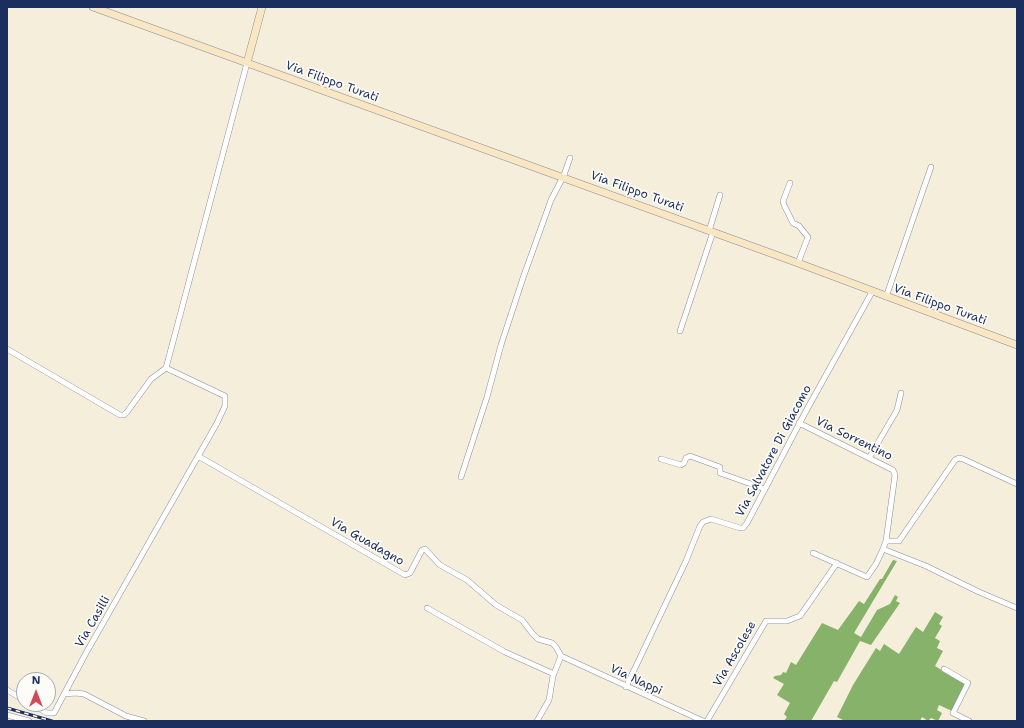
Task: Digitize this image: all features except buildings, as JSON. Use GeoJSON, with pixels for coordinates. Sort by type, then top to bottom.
{"type":"FeatureCollection","features":[{"type":"Feature","properties":{"kind":"street","name":"Via Filippo Turati"},"geometry":{"type":"LineString","coordinates":[[93,7],[563,177],[1017,345]]}},
{"type":"Feature","properties":{"kind":"street"},"geometry":{"type":"LineString","coordinates":[[7,349],[120,415],[124,415],[127,412],[151,379],[166,368],[262,7]]}},
{"type":"Feature","properties":{"kind":"street"},"geometry":{"type":"LineString","coordinates":[[461,477],[523,278],[551,200],[563,177],[570,158]]}},
{"type":"Feature","properties":{"kind":"street"},"geometry":{"type":"LineString","coordinates":[[886,297],[930,167]]}},
{"type":"Feature","properties":{"kind":"street"},"geometry":{"type":"LineString","coordinates":[[790,183],[784,204],[793,223],[798,226],[808,237],[798,263]]}},
{"type":"Feature","properties":{"kind":"street"},"geometry":{"type":"LineString","coordinates":[[680,331],[711,232],[720,195]]}},
{"type":"Feature","properties":{"kind":"street","name":"Via Salvatore Di Giacomo"},"geometry":{"type":"LineString","coordinates":[[626,687],[686,561],[700,526],[703,522],[710,519],[737,528],[743,528],[747,523],[799,423],[872,292]]}},
{"type":"Feature","properties":{"kind":"street","name":"Via Casilli"},"geometry":{"type":"LineString","coordinates":[[56,708],[217,424],[225,406],[225,396],[166,368]]}},
{"type":"Feature","properties":{"kind":"street"},"geometry":{"type":"LineString","coordinates":[[869,458],[897,410],[901,393]]}},
{"type":"Feature","properties":{"kind":"street","name":"Via Sorrentino"},"geometry":{"type":"LineString","coordinates":[[799,423],[893,470],[894,472],[886,541],[876,564],[867,577],[813,553]]}},
{"type":"Feature","properties":{"kind":"street","name":"Via Guadagno"},"geometry":{"type":"LineString","coordinates":[[198,456],[405,575],[410,573],[422,550],[425,549],[440,564],[467,580],[496,604],[522,620],[532,634],[538,639],[556,646],[561,656]]}},
{"type":"Feature","properties":{"kind":"street"},"geometry":{"type":"LineString","coordinates":[[661,459],[681,465],[684,463],[686,458],[690,456],[720,467],[720,473],[765,489]]}},
{"type":"Feature","properties":{"kind":"street"},"geometry":{"type":"LineString","coordinates":[[886,541],[899,541],[955,460],[959,458],[1017,484]]}},
{"type":"Feature","properties":{"kind":"street"},"geometry":{"type":"LineString","coordinates":[[883,549],[926,566],[979,592],[1017,608]]}},
{"type":"Feature","properties":{"kind":"street","name":"Via Ascolese"},"geometry":{"type":"LineString","coordinates":[[707,721],[766,621],[787,621],[800,616],[837,563]]}},
{"type":"Feature","properties":{"kind":"street"},"geometry":{"type":"LineString","coordinates":[[427,608],[505,652],[554,674]]}},
{"type":"Feature","properties":{"kind":"street"},"geometry":{"type":"LineString","coordinates":[[538,721],[549,700],[554,674],[561,656]]}},
{"type":"Feature","properties":{"kind":"street","name":"Via Nappi"},"geometry":{"type":"LineString","coordinates":[[561,656],[703,721]]}},
{"type":"Feature","properties":{"kind":"street"},"geometry":{"type":"LineString","coordinates":[[944,669],[968,683],[953,713],[969,721]]}},
{"type":"Feature","properties":{"kind":"street"},"geometry":{"type":"LineString","coordinates":[[7,690],[16,695]]}},
{"type":"Feature","properties":{"kind":"street"},"geometry":{"type":"LineString","coordinates":[[64,694],[84,694],[115,711],[144,721]]}},
{"type":"Feature","properties":{"kind":"street"},"geometry":{"type":"LineString","coordinates":[[7,715],[29,721]]}},
{"type":"Feature","properties":{"kind":"green space"},"geometry":{"type":"Polygon","coordinates":[[[893,560],[897,561],[854,633],[861,637],[877,610],[890,604],[895,595],[898,597],[896,601],[900,603],[871,645],[860,641],[837,682],[834,681],[811,721],[784,721],[787,717],[784,714],[790,703],[777,695],[784,684],[773,678],[781,675],[783,672],[786,673],[791,662],[796,665],[822,623],[838,630],[859,601],[864,604],[880,579],[882,579],[893,560]]]}},
{"type":"Feature","properties":{"kind":"green space"},"geometry":{"type":"Polygon","coordinates":[[[935,612],[943,617],[939,624],[942,626],[935,638],[940,641],[937,648],[943,651],[935,666],[966,685],[952,711],[939,705],[937,710],[942,713],[938,721],[931,718],[928,721],[922,717],[920,721],[845,721],[837,717],[853,685],[876,648],[880,651],[884,644],[899,654],[916,627],[923,632],[935,612]]]}},
{"type":"Feature","properties":{"kind":"railway"},"geometry":{"type":"LineString","coordinates":[[7,708],[52,721]]}}]}
